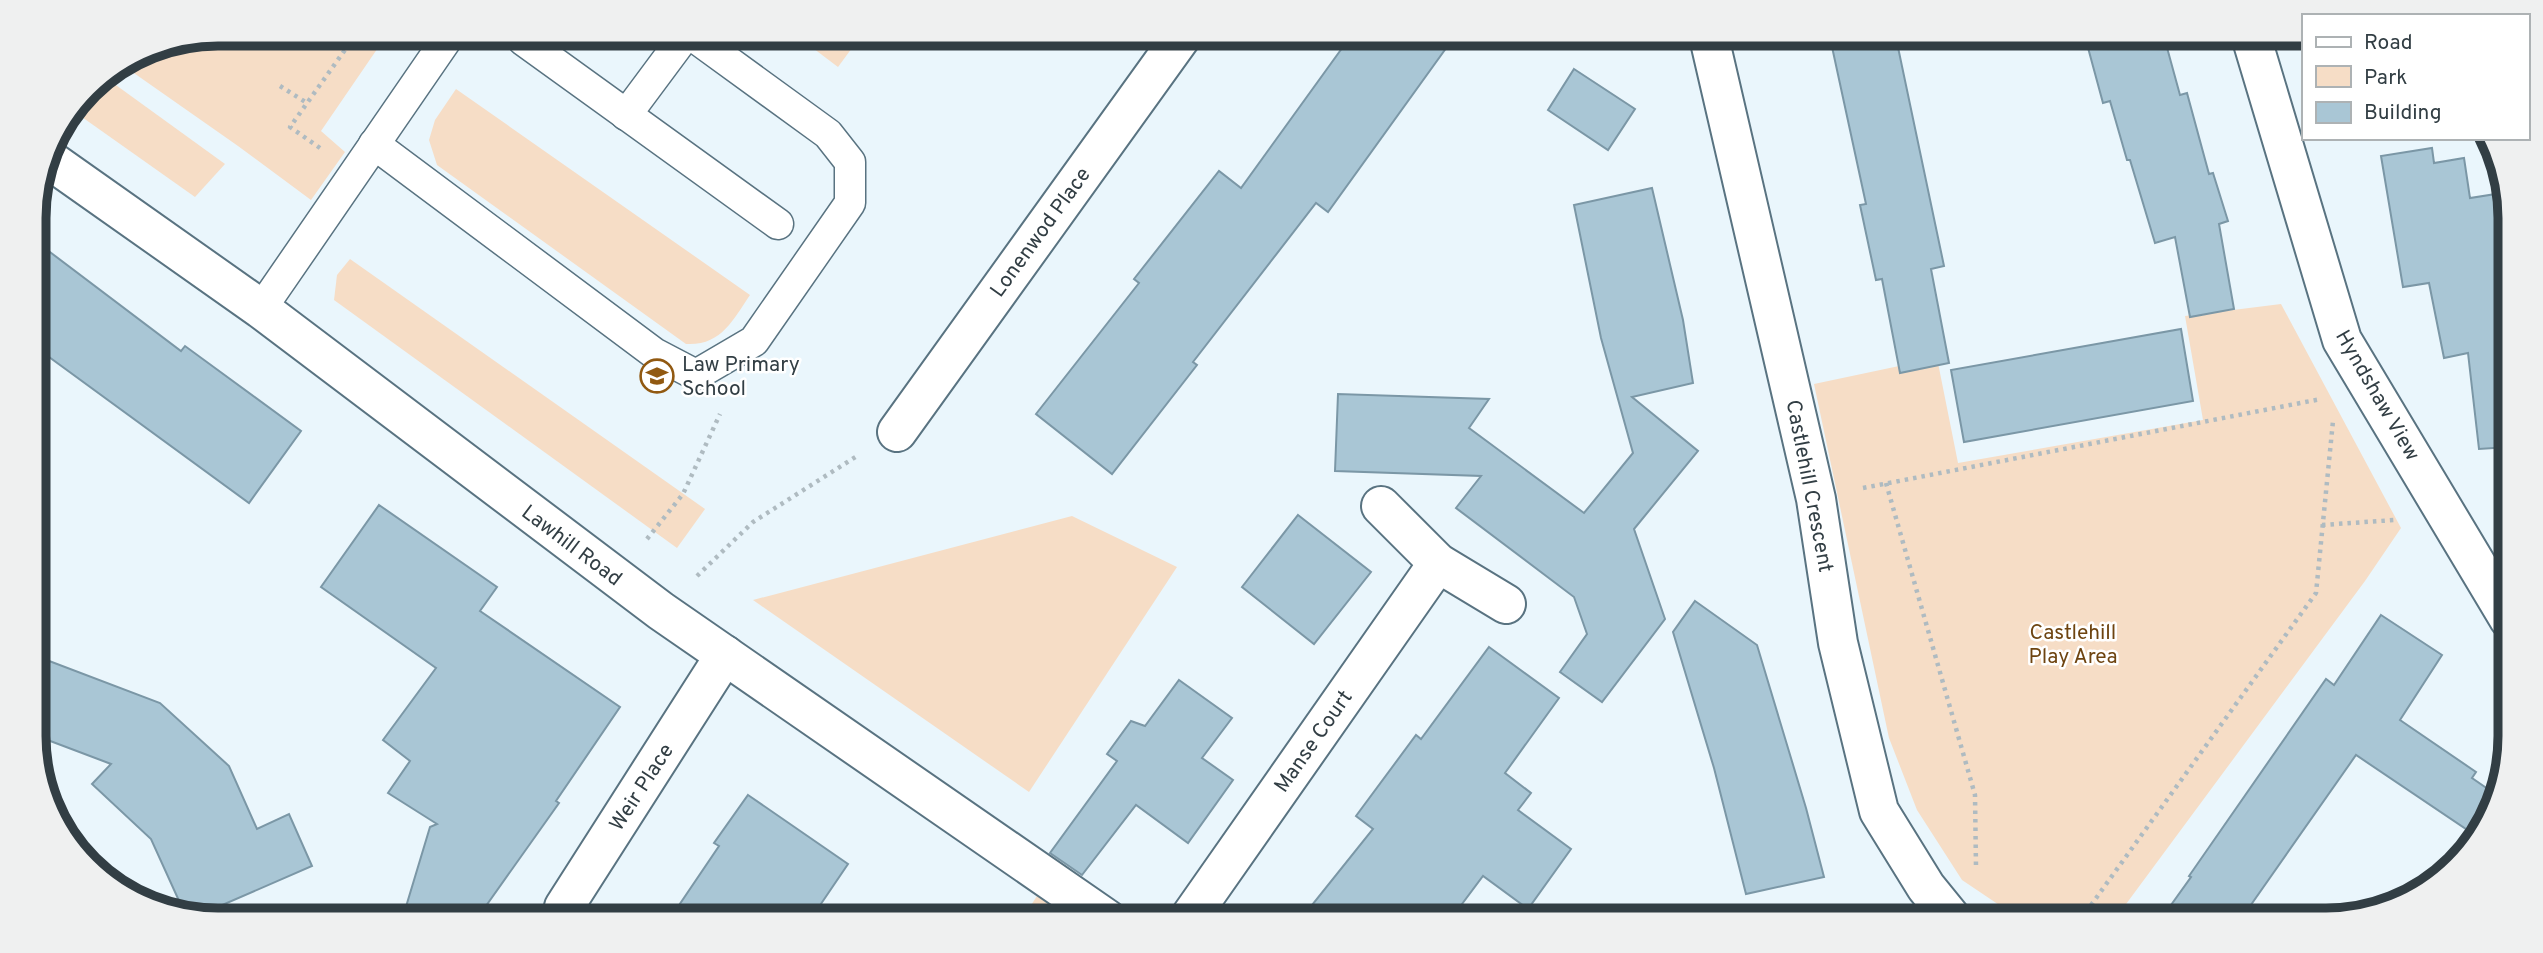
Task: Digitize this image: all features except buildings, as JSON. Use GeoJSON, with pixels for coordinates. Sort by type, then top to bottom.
{"type":"FeatureCollection","features":[{"type":"Feature","properties":{"kind":"street","name":"Lonenwod Place"},"geometry":{"type":"LineString","coordinates":[[897,432],[1175,46]]}},
{"type":"Feature","properties":{"kind":"street","name":"Castlehill Crescent"},"geometry":{"type":"LineString","coordinates":[[1712,46],[1816,499],[1838,643],[1879,811],[1926,887],[1942,907]]}},
{"type":"Feature","properties":{"kind":"street","name":"Hyndshaw View"},"geometry":{"type":"LineString","coordinates":[[2254,46],[2342,341],[2498,600]]}},
{"type":"Feature","properties":{"kind":"street","name":"Lawhill Road"},"geometry":{"type":"LineString","coordinates":[[55,163],[261,309],[661,611],[1090,908]]}},
{"type":"Feature","properties":{"kind":"street"},"geometry":{"type":"LineString","coordinates":[[1381,506],[1438,563],[1506,604]]}},
{"type":"Feature","properties":{"kind":"street","name":"Manse Court"},"geometry":{"type":"LineString","coordinates":[[1197,908],[1438,563]]}},
{"type":"Feature","properties":{"kind":"street","name":"Weir Place"},"geometry":{"type":"LineString","coordinates":[[564,908],[724,655]]}},
{"type":"Feature","properties":{"kind":"lane"},"geometry":{"type":"LineString","coordinates":[[261,309],[442,46]]}},
{"type":"Feature","properties":{"kind":"lane"},"geometry":{"type":"LineString","coordinates":[[531,46],[778,224]]}},
{"type":"Feature","properties":{"kind":"lane"},"geometry":{"type":"LineString","coordinates":[[626,115],[678,46]]}},
{"type":"Feature","properties":{"kind":"lane"},"geometry":{"type":"LineString","coordinates":[[374,144],[654,353],[696,375],[754,341],[850,203],[850,162],[828,134],[706,46]]}},
{"type":"Feature","properties":{"kind":"path"},"geometry":{"type":"LineString","coordinates":[[329,154],[290,127],[348,46]]}},
{"type":"Feature","properties":{"kind":"path"},"geometry":{"type":"LineString","coordinates":[[280,86],[307,103]]}},
{"type":"Feature","properties":{"kind":"path"},"geometry":{"type":"LineString","coordinates":[[2090,907],[2316,593],[2342,341]]}},
{"type":"Feature","properties":{"kind":"path"},"geometry":{"type":"LineString","coordinates":[[1816,499],[2336,396]]}},
{"type":"Feature","properties":{"kind":"path"},"geometry":{"type":"LineString","coordinates":[[616,578],[683,494],[721,411]]}},
{"type":"Feature","properties":{"kind":"path"},"geometry":{"type":"LineString","coordinates":[[661,611],[753,522],[897,432]]}},
{"type":"Feature","properties":{"kind":"path"},"geometry":{"type":"LineString","coordinates":[[1886,483],[1975,795],[1976,878]]}},
{"type":"Feature","properties":{"kind":"path"},"geometry":{"type":"LineString","coordinates":[[2322,526],[2449,515]]}},
{"type":"Feature","properties":{"kind":"green space"},"geometry":{"type":"Polygon","coordinates":[[[379,46],[321,131],[345,152],[311,200],[130,70],[162,55],[195,47],[379,46]]]}},
{"type":"Feature","properties":{"kind":"green space"},"geometry":{"type":"Polygon","coordinates":[[[810,46],[853,46],[838,67],[810,46]]]}},
{"type":"Feature","properties":{"kind":"green space"},"geometry":{"type":"Polygon","coordinates":[[[112,82],[225,164],[195,197],[80,115],[104,88],[112,82]]]}},
{"type":"Feature","properties":{"kind":"green space"},"geometry":{"type":"Polygon","coordinates":[[[456,89],[750,295],[732,322],[708,341],[686,344],[437,165],[429,140],[435,120],[456,89]]]}},
{"type":"Feature","properties":{"kind":"green space"},"geometry":{"type":"Polygon","coordinates":[[[350,259],[705,509],[677,548],[334,300],[337,275],[350,259]]]}},
{"type":"Feature","properties":{"kind":"green space","name":"Castlehill Play Area"},"geometry":{"type":"Polygon","coordinates":[[[2281,304],[2401,528],[2365,581],[2124,907],[2002,907],[1962,880],[1917,810],[1889,738],[1814,384],[1937,358],[1958,463],[2203,420],[2185,316],[2281,304]]]}},
{"type":"Feature","properties":{"kind":"green space"},"geometry":{"type":"Polygon","coordinates":[[[1072,516],[1177,567],[1029,792],[753,600],[1072,516]]]}},
{"type":"Feature","properties":{"kind":"green space"},"geometry":{"type":"Polygon","coordinates":[[[1037,896],[1053,908],[1030,908],[1037,896]]]}},
{"type":"Feature","properties":{"kind":"place","name":"Law Primary School"},"geometry":{"type":"Point","coordinates":[657,376]}}]}
